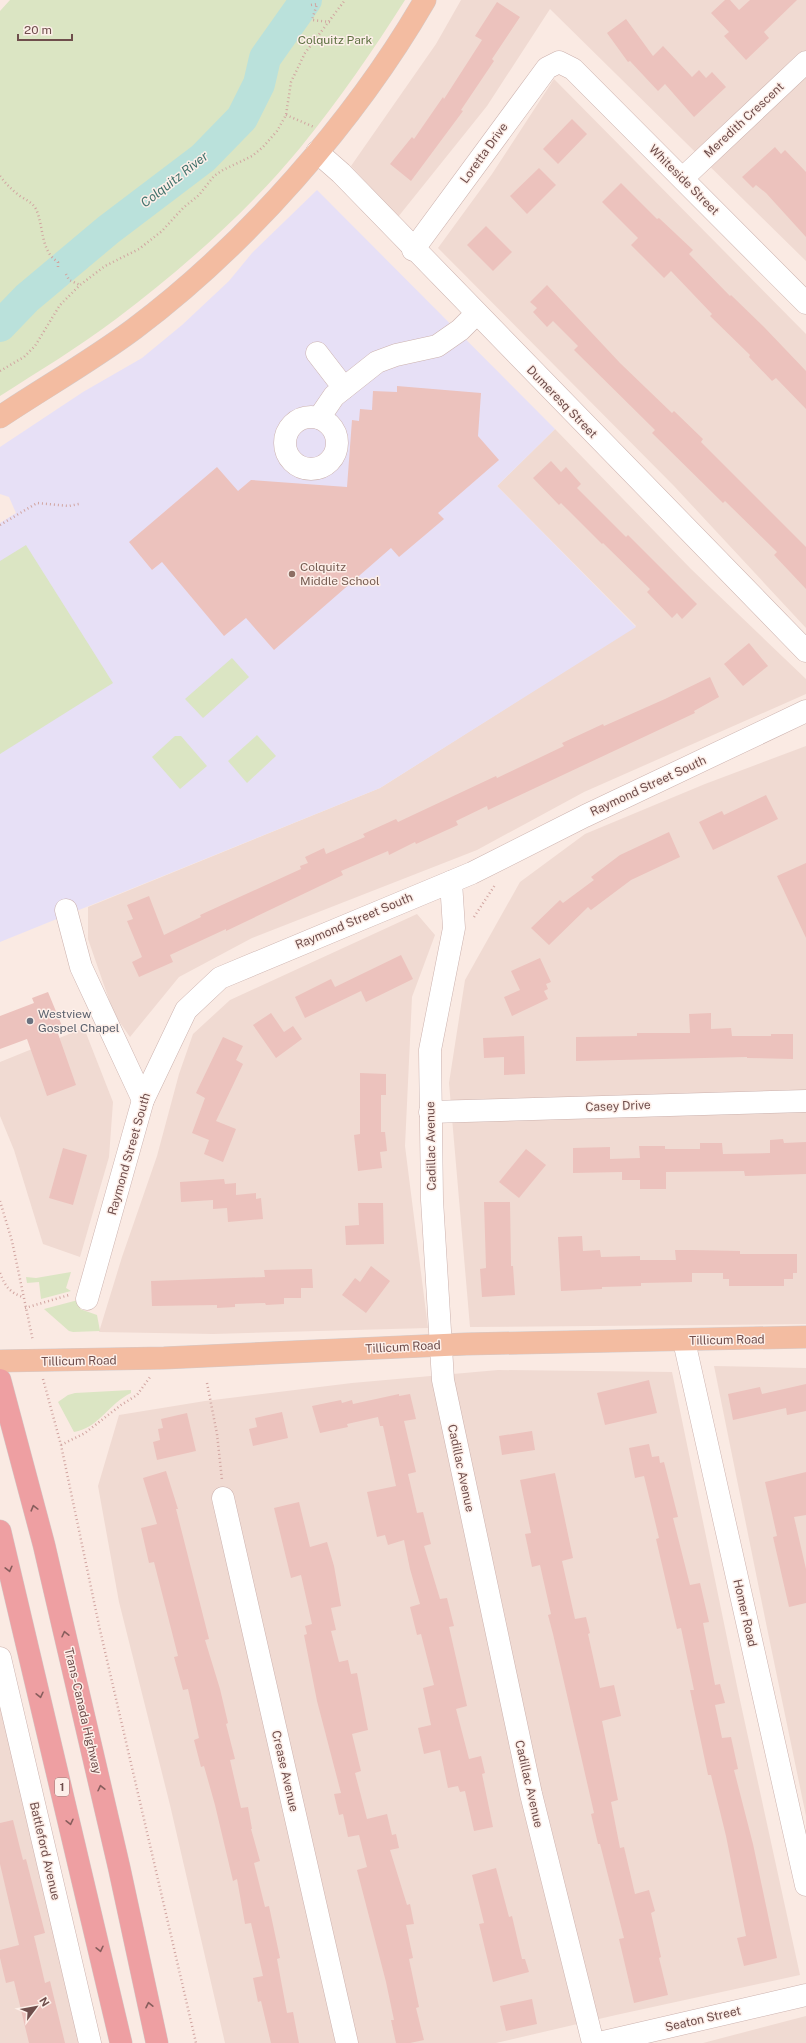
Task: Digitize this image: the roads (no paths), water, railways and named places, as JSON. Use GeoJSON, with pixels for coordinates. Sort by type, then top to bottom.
{"type":"FeatureCollection","features":[{"type":"Feature","properties":{"kind":"highway","name":"Trans-Canada Highway"},"geometry":{"type":"LineString","coordinates":[[0,1380],[44,1545],[119,1867],[157,2043]]}},
{"type":"Feature","properties":{"kind":"highway","name":"1"},"geometry":{"type":"LineString","coordinates":[[0,1531],[121,2043]]}},
{"type":"Feature","properties":{"kind":"main road"},"geometry":{"type":"LineString","coordinates":[[0,411],[32,395],[80,367],[117,341],[223,252],[282,193],[317,152],[365,90],[424,0]]}},
{"type":"Feature","properties":{"kind":"main road"},"geometry":{"type":"LineString","coordinates":[[0,417],[32,395]]}},
{"type":"Feature","properties":{"kind":"main road","name":"Tillicum Road"},"geometry":{"type":"LineString","coordinates":[[0,1361],[164,1358],[440,1345],[684,1341],[806,1337]]}},
{"type":"Feature","properties":{"kind":"street","name":"Whiteside Street"},"geometry":{"type":"LineString","coordinates":[[559,62],[573,69],[806,303]]}},
{"type":"Feature","properties":{"kind":"street","name":"Loretta Drive"},"geometry":{"type":"LineString","coordinates":[[413,250],[546,68],[559,62]]}},
{"type":"Feature","properties":{"kind":"street","name":"Meredith Crescent"},"geometry":{"type":"LineString","coordinates":[[682,178],[806,62]]}},
{"type":"Feature","properties":{"kind":"street","name":"Dumeresq Street"},"geometry":{"type":"LineString","coordinates":[[317,152],[341,173],[413,250],[806,651]]}},
{"type":"Feature","properties":{"kind":"street"},"geometry":{"type":"LineString","coordinates":[[319,418],[334,396],[377,362],[396,355],[437,346],[460,330],[476,314]]}},
{"type":"Feature","properties":{"kind":"street"},"geometry":{"type":"LineString","coordinates":[[317,353],[344,388]]}},
{"type":"Feature","properties":{"kind":"street","name":"Raymond Street South"},"geometry":{"type":"LineString","coordinates":[[87,1299],[143,1100],[186,1010],[220,978],[451,882],[806,711]]}},
{"type":"Feature","properties":{"kind":"street","name":"Cadillac Avenue"},"geometry":{"type":"LineString","coordinates":[[451,882],[454,928],[430,1050],[432,1200],[443,1380],[531,1794],[593,2043]]}},
{"type":"Feature","properties":{"kind":"street"},"geometry":{"type":"LineString","coordinates":[[69,919],[81,967],[143,1100]]}},
{"type":"Feature","properties":{"kind":"street","name":"Casey Drive"},"geometry":{"type":"LineString","coordinates":[[430,1112],[806,1101]]}},
{"type":"Feature","properties":{"kind":"street","name":"Homer Road"},"geometry":{"type":"LineString","coordinates":[[684,1341],[806,1885]]}},
{"type":"Feature","properties":{"kind":"street","name":"Crease Avenue"},"geometry":{"type":"LineString","coordinates":[[223,1498],[347,2043]]}},
{"type":"Feature","properties":{"kind":"street","name":"Battleford Avenue"},"geometry":{"type":"LineString","coordinates":[[0,1658],[90,2043]]}},
{"type":"Feature","properties":{"kind":"street","name":"Seaton Street"},"geometry":{"type":"LineString","coordinates":[[599,2043],[806,1995]]}},
{"type":"Feature","properties":{"kind":"waterway","name":"Colquitz River"},"geometry":{"type":"LineString","coordinates":[[0,326],[27,298],[108,230],[203,158],[242,118],[259,84],[265,58],[306,0]]}},
{"type":"Feature","properties":{"kind":"place","name":"Colquitz Middle School"},"geometry":{"type":"Point","coordinates":[292,574]}},
{"type":"Feature","properties":{"kind":"place","name":"Westview Gospel Chapel"},"geometry":{"type":"Point","coordinates":[30,1021]}},
{"type":"Feature","properties":{"kind":"park label","name":"Colquitz Park"},"geometry":{"type":"Point","coordinates":[335,40]}}]}
